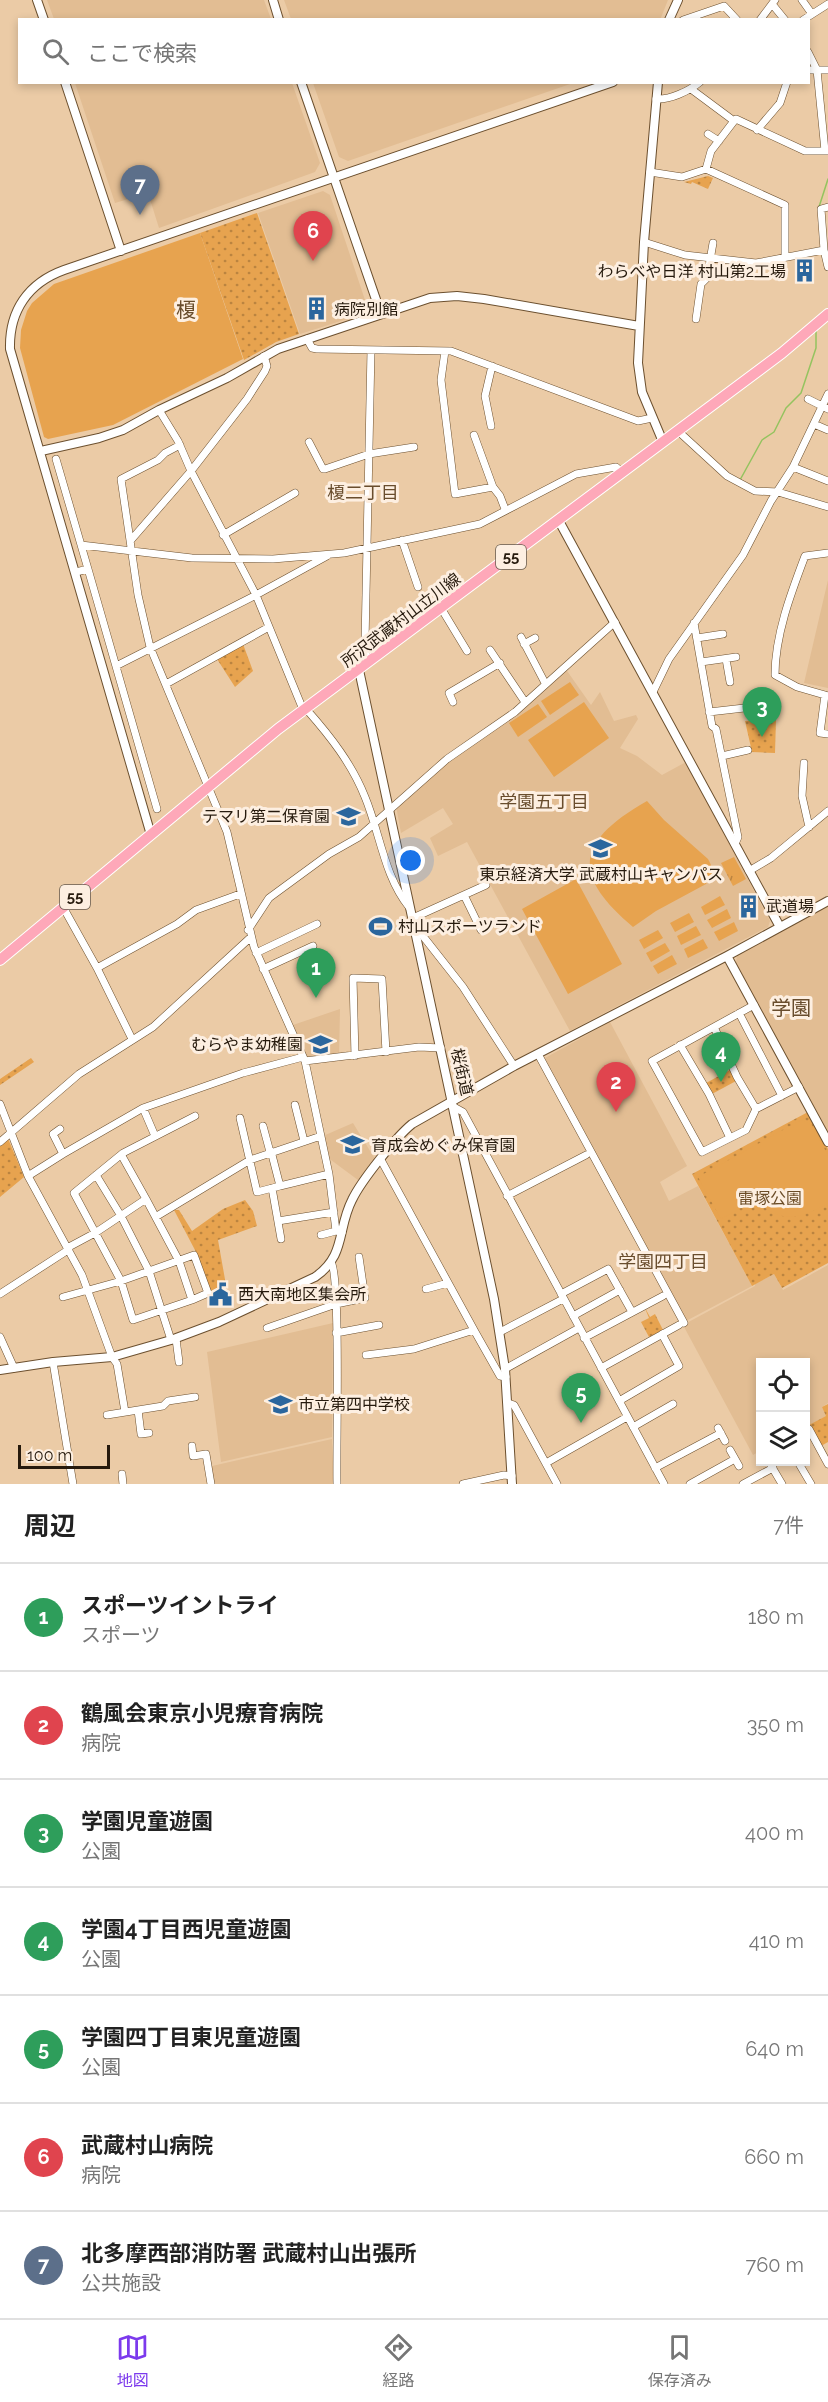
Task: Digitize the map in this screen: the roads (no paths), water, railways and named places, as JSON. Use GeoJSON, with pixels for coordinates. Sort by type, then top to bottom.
{"type":"FeatureCollection","features":[{"type":"Feature","properties":{"kind":"main road","name":"所沢武蔵村山立川線"},"geometry":{"type":"LineString","coordinates":[[0,960],[279,729],[559,521],[782,353],[822,320]]}},
{"type":"Feature","properties":{"kind":"street"},"geometry":{"type":"LineString","coordinates":[[37,0],[43,18]]}},
{"type":"Feature","properties":{"kind":"street"},"geometry":{"type":"LineString","coordinates":[[273,0],[278,18]]}},
{"type":"Feature","properties":{"kind":"street"},"geometry":{"type":"LineString","coordinates":[[671,18],[678,0]]}},
{"type":"Feature","properties":{"kind":"street"},"geometry":{"type":"LineString","coordinates":[[802,0],[812,14]]}},
{"type":"Feature","properties":{"kind":"street"},"geometry":{"type":"LineString","coordinates":[[762,18],[774,2],[784,18]]}},
{"type":"Feature","properties":{"kind":"street"},"geometry":{"type":"LineString","coordinates":[[698,17],[726,3],[736,18]]}},
{"type":"Feature","properties":{"kind":"street"},"geometry":{"type":"LineString","coordinates":[[806,18],[828,4]]}},
{"type":"Feature","properties":{"kind":"street"},"geometry":{"type":"LineString","coordinates":[[691,89],[734,121],[736,119],[805,151],[827,151],[813,70],[828,70]]}},
{"type":"Feature","properties":{"kind":"street"},"geometry":{"type":"LineString","coordinates":[[66,84],[121,251]]}},
{"type":"Feature","properties":{"kind":"street"},"geometry":{"type":"LineString","coordinates":[[302,84],[381,314]]}},
{"type":"Feature","properties":{"kind":"street"},"geometry":{"type":"LineString","coordinates":[[151,835],[10,350],[11,327],[22,299],[48,276],[607,84]]}},
{"type":"Feature","properties":{"kind":"street"},"geometry":{"type":"LineString","coordinates":[[658,84],[644,242],[638,363],[640,381],[652,418],[663,442]]}},
{"type":"Feature","properties":{"kind":"street"},"geometry":{"type":"LineString","coordinates":[[657,99],[691,89],[697,84]]}},
{"type":"Feature","properties":{"kind":"street"},"geometry":{"type":"LineString","coordinates":[[757,130],[780,103],[786,84]]}},
{"type":"Feature","properties":{"kind":"street"},"geometry":{"type":"LineString","coordinates":[[706,169],[711,151],[734,121]]}},
{"type":"Feature","properties":{"kind":"street"},"geometry":{"type":"LineString","coordinates":[[708,134],[719,141]]}},
{"type":"Feature","properties":{"kind":"street"},"geometry":{"type":"LineString","coordinates":[[650,172],[682,177],[706,169],[784,205],[785,257]]}},
{"type":"Feature","properties":{"kind":"street"},"geometry":{"type":"LineString","coordinates":[[828,207],[821,209],[824,250],[828,267]]}},
{"type":"Feature","properties":{"kind":"street"},"geometry":{"type":"LineString","coordinates":[[644,242],[685,255],[756,263],[824,250]]}},
{"type":"Feature","properties":{"kind":"street"},"geometry":{"type":"LineString","coordinates":[[696,319],[701,284],[707,278],[713,243]]}},
{"type":"Feature","properties":{"kind":"street"},"geometry":{"type":"LineString","coordinates":[[41,451],[107,436],[123,430],[227,378],[264,356],[307,339],[430,298],[457,296],[639,326]]}},
{"type":"Feature","properties":{"kind":"street"},"geometry":{"type":"LineString","coordinates":[[307,339],[312,348],[317,349],[451,351],[638,421],[652,418]]}},
{"type":"Feature","properties":{"kind":"street"},"geometry":{"type":"LineString","coordinates":[[370,662],[366,656],[365,643],[371,350]]}},
{"type":"Feature","properties":{"kind":"street"},"geometry":{"type":"LineString","coordinates":[[445,351],[441,380],[456,494],[493,487]]}},
{"type":"Feature","properties":{"kind":"street"},"geometry":{"type":"LineString","coordinates":[[131,540],[247,399],[267,366],[264,356]]}},
{"type":"Feature","properties":{"kind":"street"},"geometry":{"type":"LineString","coordinates":[[491,426],[485,396],[492,366]]}},
{"type":"Feature","properties":{"kind":"street"},"geometry":{"type":"LineString","coordinates":[[653,692],[669,659],[743,555],[793,467],[814,424],[825,408],[828,394]]}},
{"type":"Feature","properties":{"kind":"street"},"geometry":{"type":"LineString","coordinates":[[808,399],[825,408]]}},
{"type":"Feature","properties":{"kind":"street"},"geometry":{"type":"LineString","coordinates":[[159,410],[180,446],[190,471],[256,595],[305,711],[342,752],[365,795],[398,893],[411,909]]}},
{"type":"Feature","properties":{"kind":"street"},"geometry":{"type":"LineString","coordinates":[[814,424],[828,430]]}},
{"type":"Feature","properties":{"kind":"street"},"geometry":{"type":"LineString","coordinates":[[678,431],[734,480],[755,490],[778,492],[828,507]]}},
{"type":"Feature","properties":{"kind":"street"},"geometry":{"type":"LineString","coordinates":[[474,435],[493,487],[500,496],[505,509]]}},
{"type":"Feature","properties":{"kind":"street"},"geometry":{"type":"LineString","coordinates":[[309,442],[322,469],[369,454],[414,447]]}},
{"type":"Feature","properties":{"kind":"street"},"geometry":{"type":"LineString","coordinates":[[0,1370],[53,1362],[112,1357],[174,1340],[219,1322],[315,1277],[331,1262],[339,1248],[339,1232],[333,1212],[329,1174],[304,1059],[249,934],[226,832],[209,785],[150,647],[138,595],[121,479],[180,446]]}},
{"type":"Feature","properties":{"kind":"street"},"geometry":{"type":"LineString","coordinates":[[56,459],[157,809]]}},
{"type":"Feature","properties":{"kind":"street"},"geometry":{"type":"LineString","coordinates":[[81,545],[192,558],[327,556],[468,528],[576,474],[616,467],[623,472]]}},
{"type":"Feature","properties":{"kind":"street"},"geometry":{"type":"LineString","coordinates":[[793,467],[828,481]]}},
{"type":"Feature","properties":{"kind":"street"},"geometry":{"type":"LineString","coordinates":[[223,535],[295,493]]}},
{"type":"Feature","properties":{"kind":"street"},"geometry":{"type":"LineString","coordinates":[[559,521],[780,927]]}},
{"type":"Feature","properties":{"kind":"street"},"geometry":{"type":"LineString","coordinates":[[402,540],[418,587]]}},
{"type":"Feature","properties":{"kind":"street"},"geometry":{"type":"LineString","coordinates":[[828,553],[805,556],[792,590],[775,661],[774,675],[797,687],[826,695],[820,733],[828,734]]}},
{"type":"Feature","properties":{"kind":"street"},"geometry":{"type":"LineString","coordinates":[[116,666],[327,556]]}},
{"type":"Feature","properties":{"kind":"street"},"geometry":{"type":"LineString","coordinates":[[76,572],[88,568]]}},
{"type":"Feature","properties":{"kind":"street"},"geometry":{"type":"LineString","coordinates":[[441,608],[467,651]]}},
{"type":"Feature","properties":{"kind":"street"},"geometry":{"type":"LineString","coordinates":[[0,1142],[79,1074],[153,1027],[249,934],[269,898],[329,854],[358,837],[447,759],[515,712],[615,622]]}},
{"type":"Feature","properties":{"kind":"street"},"geometry":{"type":"LineString","coordinates":[[694,623],[709,712],[712,726],[716,729],[738,837],[735,844]]}},
{"type":"Feature","properties":{"kind":"street"},"geometry":{"type":"LineString","coordinates":[[166,684],[269,627]]}},
{"type":"Feature","properties":{"kind":"street"},"geometry":{"type":"LineString","coordinates":[[697,638],[723,634]]}},
{"type":"Feature","properties":{"kind":"street"},"geometry":{"type":"LineString","coordinates":[[535,638],[523,641],[545,683]]}},
{"type":"Feature","properties":{"kind":"street"},"geometry":{"type":"LineString","coordinates":[[490,650],[525,702]]}},
{"type":"Feature","properties":{"kind":"street"},"geometry":{"type":"LineString","coordinates":[[701,662],[736,657]]}},
{"type":"Feature","properties":{"kind":"street"},"geometry":{"type":"LineString","coordinates":[[726,659],[730,682]]}},
{"type":"Feature","properties":{"kind":"street"},"geometry":{"type":"LineString","coordinates":[[453,702],[449,693],[500,663]]}},
{"type":"Feature","properties":{"kind":"street","name":"桜街道"},"geometry":{"type":"LineString","coordinates":[[359,670],[500,1332],[508,1404],[512,1480]]}},
{"type":"Feature","properties":{"kind":"street"},"geometry":{"type":"LineString","coordinates":[[709,712],[775,707]]}},
{"type":"Feature","properties":{"kind":"street"},"geometry":{"type":"LineString","coordinates":[[125,742],[137,739]]}},
{"type":"Feature","properties":{"kind":"street"},"geometry":{"type":"LineString","coordinates":[[722,756],[748,750]]}},
{"type":"Feature","properties":{"kind":"street"},"geometry":{"type":"LineString","coordinates":[[804,763],[802,796],[809,827]]}},
{"type":"Feature","properties":{"kind":"street"},"geometry":{"type":"LineString","coordinates":[[749,870],[771,858],[828,811]]}},
{"type":"Feature","properties":{"kind":"street"},"geometry":{"type":"LineString","coordinates":[[486,885],[414,922],[463,987],[514,1066]]}},
{"type":"Feature","properties":{"kind":"street"},"geometry":{"type":"LineString","coordinates":[[97,968],[177,924],[196,910],[240,894]]}},
{"type":"Feature","properties":{"kind":"street"},"geometry":{"type":"LineString","coordinates":[[464,895],[481,930]]}},
{"type":"Feature","properties":{"kind":"street"},"geometry":{"type":"LineString","coordinates":[[339,1232],[352,1199],[399,1135],[412,1124],[453,1104],[514,1066],[828,901]]}},
{"type":"Feature","properties":{"kind":"street"},"geometry":{"type":"LineString","coordinates":[[63,907],[97,968],[132,1039]]}},
{"type":"Feature","properties":{"kind":"street"},"geometry":{"type":"LineString","coordinates":[[256,953],[317,924]]}},
{"type":"Feature","properties":{"kind":"street"},"geometry":{"type":"LineString","coordinates":[[263,969],[313,946]]}},
{"type":"Feature","properties":{"kind":"street"},"geometry":{"type":"LineString","coordinates":[[727,956],[828,1142]]}},
{"type":"Feature","properties":{"kind":"street"},"geometry":{"type":"LineString","coordinates":[[355,1056],[353,978],[382,979],[386,1052]]}},
{"type":"Feature","properties":{"kind":"street"},"geometry":{"type":"LineString","coordinates":[[754,1005],[652,1061],[678,1112],[702,1152],[746,1130],[756,1109],[799,1087]]}},
{"type":"Feature","properties":{"kind":"street"},"geometry":{"type":"LineString","coordinates":[[739,1013],[782,1096]]}},
{"type":"Feature","properties":{"kind":"street"},"geometry":{"type":"LineString","coordinates":[[714,1027],[737,1077],[756,1109]]}},
{"type":"Feature","properties":{"kind":"street"},"geometry":{"type":"LineString","coordinates":[[680,1046],[709,1094],[730,1138]]}},
{"type":"Feature","properties":{"kind":"street"},"geometry":{"type":"LineString","coordinates":[[28,1176],[142,1108],[243,1073],[304,1059],[355,1056],[419,1047],[441,1048]]}},
{"type":"Feature","properties":{"kind":"street"},"geometry":{"type":"LineString","coordinates":[[538,1054],[681,1324],[601,1368]]}},
{"type":"Feature","properties":{"kind":"street"},"geometry":{"type":"LineString","coordinates":[[0,1104],[28,1176],[82,1275],[112,1357],[117,1364],[125,1412]]}},
{"type":"Feature","properties":{"kind":"street"},"geometry":{"type":"LineString","coordinates":[[453,1104],[463,1112],[664,1484]]}},
{"type":"Feature","properties":{"kind":"street"},"geometry":{"type":"LineString","coordinates":[[295,1105],[304,1141]]}},
{"type":"Feature","properties":{"kind":"street"},"geometry":{"type":"LineString","coordinates":[[142,1108],[155,1137]]}},
{"type":"Feature","properties":{"kind":"street"},"geometry":{"type":"LineString","coordinates":[[63,1298],[87,1289],[121,1281],[194,1255],[208,1293],[162,1312],[134,1320],[121,1281],[74,1192],[122,1156],[195,1116]]}},
{"type":"Feature","properties":{"kind":"street"},"geometry":{"type":"LineString","coordinates":[[240,1118],[257,1192],[329,1174]]}},
{"type":"Feature","properties":{"kind":"street"},"geometry":{"type":"LineString","coordinates":[[263,1126],[271,1152],[281,1239]]}},
{"type":"Feature","properties":{"kind":"street"},"geometry":{"type":"LineString","coordinates":[[60,1129],[53,1134],[63,1154]]}},
{"type":"Feature","properties":{"kind":"street"},"geometry":{"type":"LineString","coordinates":[[157,1216],[250,1160],[321,1136]]}},
{"type":"Feature","properties":{"kind":"street"},"geometry":{"type":"LineString","coordinates":[[507,1196],[586,1155]]}},
{"type":"Feature","properties":{"kind":"street"},"geometry":{"type":"LineString","coordinates":[[122,1156],[157,1216],[179,1261],[192,1300]]}},
{"type":"Feature","properties":{"kind":"street"},"geometry":{"type":"LineString","coordinates":[[381,1160],[500,1376],[579,1328]]}},
{"type":"Feature","properties":{"kind":"street"},"geometry":{"type":"LineString","coordinates":[[96,1175],[121,1216],[149,1271],[174,1340],[179,1362]]}},
{"type":"Feature","properties":{"kind":"street"},"geometry":{"type":"LineString","coordinates":[[0,1294],[146,1199]]}},
{"type":"Feature","properties":{"kind":"street"},"geometry":{"type":"LineString","coordinates":[[278,1221],[333,1212]]}},
{"type":"Feature","properties":{"kind":"street"},"geometry":{"type":"LineString","coordinates":[[321,1235],[339,1232]]}},
{"type":"Feature","properties":{"kind":"street"},"geometry":{"type":"LineString","coordinates":[[267,1328],[336,1304],[365,1298],[358,1257]]}},
{"type":"Feature","properties":{"kind":"street"},"geometry":{"type":"LineString","coordinates":[[331,1262],[335,1267],[337,1484]]}},
{"type":"Feature","properties":{"kind":"street"},"geometry":{"type":"LineString","coordinates":[[500,1332],[608,1269],[632,1312]]}},
{"type":"Feature","properties":{"kind":"street"},"geometry":{"type":"LineString","coordinates":[[426,1289],[448,1283]]}},
{"type":"Feature","properties":{"kind":"street"},"geometry":{"type":"LineString","coordinates":[[573,1316],[620,1290]]}},
{"type":"Feature","properties":{"kind":"street"},"geometry":{"type":"LineString","coordinates":[[584,1338],[663,1296]]}},
{"type":"Feature","properties":{"kind":"street"},"geometry":{"type":"LineString","coordinates":[[336,1333],[379,1325]]}},
{"type":"Feature","properties":{"kind":"street"},"geometry":{"type":"LineString","coordinates":[[366,1355],[414,1349],[474,1330]]}},
{"type":"Feature","properties":{"kind":"street"},"geometry":{"type":"LineString","coordinates":[[619,1401],[679,1366],[662,1334]]}},
{"type":"Feature","properties":{"kind":"street"},"geometry":{"type":"LineString","coordinates":[[0,1337],[14,1368]]}},
{"type":"Feature","properties":{"kind":"street"},"geometry":{"type":"LineString","coordinates":[[53,1362],[73,1484]]}},
{"type":"Feature","properties":{"kind":"street"},"geometry":{"type":"LineString","coordinates":[[107,1414],[163,1406],[168,1401],[195,1397]]}},
{"type":"Feature","properties":{"kind":"street"},"geometry":{"type":"LineString","coordinates":[[508,1404],[514,1405],[557,1484]]}},
{"type":"Feature","properties":{"kind":"street"},"geometry":{"type":"LineString","coordinates":[[633,1427],[673,1404]]}},
{"type":"Feature","properties":{"kind":"street"},"geometry":{"type":"LineString","coordinates":[[138,1410],[141,1434],[149,1432]]}},
{"type":"Feature","properties":{"kind":"street"},"geometry":{"type":"LineString","coordinates":[[546,1462],[627,1417]]}},
{"type":"Feature","properties":{"kind":"street"},"geometry":{"type":"LineString","coordinates":[[655,1468],[719,1430],[725,1441]]}},
{"type":"Feature","properties":{"kind":"street"},"geometry":{"type":"LineString","coordinates":[[810,1431],[828,1464]]}},
{"type":"Feature","properties":{"kind":"street"},"geometry":{"type":"LineString","coordinates":[[192,1446],[193,1456],[206,1454],[211,1484]]}},
{"type":"Feature","properties":{"kind":"street"},"geometry":{"type":"LineString","coordinates":[[690,1484],[737,1463],[730,1450]]}},
{"type":"Feature","properties":{"kind":"street"},"geometry":{"type":"LineString","coordinates":[[743,1484],[770,1466]]}},
{"type":"Feature","properties":{"kind":"street"},"geometry":{"type":"LineString","coordinates":[[772,1466],[782,1484]]}},
{"type":"Feature","properties":{"kind":"street"},"geometry":{"type":"LineString","coordinates":[[801,1466],[811,1484]]}},
{"type":"Feature","properties":{"kind":"street"},"geometry":{"type":"LineString","coordinates":[[122,1474],[123,1484]]}},
{"type":"Feature","properties":{"kind":"street"},"geometry":{"type":"LineString","coordinates":[[463,1484],[504,1475],[512,1480]]}},
{"type":"Feature","properties":{"kind":"waterway"},"geometry":{"type":"LineString","coordinates":[[818,210],[828,179]]}},
{"type":"Feature","properties":{"kind":"waterway"},"geometry":{"type":"LineString","coordinates":[[740,480],[762,440],[774,432],[786,408],[801,393],[816,348],[816,330]]}},
{"type":"Feature","properties":{"kind":"place","name":"北多摩西部消防署 武蔵村山出張所"},"geometry":{"type":"Point","coordinates":[140,215]}},
{"type":"Feature","properties":{"kind":"place","name":"武蔵村山病院"},"geometry":{"type":"Point","coordinates":[313,261]}},
{"type":"Feature","properties":{"kind":"place","name":"わらべや日洋 村山第2工場"},"geometry":{"type":"Point","coordinates":[804,271]}},
{"type":"Feature","properties":{"kind":"place","name":"病院別館"},"geometry":{"type":"Point","coordinates":[316,309]}},
{"type":"Feature","properties":{"kind":"place","name":"学園児童遊園"},"geometry":{"type":"Point","coordinates":[762,737]}},
{"type":"Feature","properties":{"kind":"place","name":"テマリ第二保育園"},"geometry":{"type":"Point","coordinates":[348,816]}},
{"type":"Feature","properties":{"kind":"place","name":"東京経済大学 武蔵村山キャンパス"},"geometry":{"type":"Point","coordinates":[601,849]}},
{"type":"Feature","properties":{"kind":"place","name":"武道場"},"geometry":{"type":"Point","coordinates":[748,906]}},
{"type":"Feature","properties":{"kind":"place","name":"村山スポーツランド"},"geometry":{"type":"Point","coordinates":[380,926]}},
{"type":"Feature","properties":{"kind":"place","name":"スポーツイントライ"},"geometry":{"type":"Point","coordinates":[316,998]}},
{"type":"Feature","properties":{"kind":"place","name":"むらやま幼稚園"},"geometry":{"type":"Point","coordinates":[321,1044]}},
{"type":"Feature","properties":{"kind":"place","name":"学園4丁目西児童遊園"},"geometry":{"type":"Point","coordinates":[721,1082]}},
{"type":"Feature","properties":{"kind":"place","name":"鶴風会東京小児療育病院"},"geometry":{"type":"Point","coordinates":[616,1112]}},
{"type":"Feature","properties":{"kind":"place","name":"育成会めぐみ保育園"},"geometry":{"type":"Point","coordinates":[353,1145]}},
{"type":"Feature","properties":{"kind":"place","name":"西大南地区集会所"},"geometry":{"type":"Point","coordinates":[220,1294]}},
{"type":"Feature","properties":{"kind":"place","name":"市立第四中学校"},"geometry":{"type":"Point","coordinates":[280,1404]}},
{"type":"Feature","properties":{"kind":"place","name":"学園四丁目東児童遊園"},"geometry":{"type":"Point","coordinates":[581,1423]}},
{"type":"Feature","properties":{"kind":"district","name":"榎"},"geometry":{"type":"Point","coordinates":[186,310]}},
{"type":"Feature","properties":{"kind":"district","name":"榎二丁目"},"geometry":{"type":"Point","coordinates":[363,492]}},
{"type":"Feature","properties":{"kind":"district","name":"学園五丁目"},"geometry":{"type":"Point","coordinates":[544,801]}},
{"type":"Feature","properties":{"kind":"district","name":"学園"},"geometry":{"type":"Point","coordinates":[791,1008]}},
{"type":"Feature","properties":{"kind":"district","name":"学園四丁目"},"geometry":{"type":"Point","coordinates":[663,1261]}},
{"type":"Feature","properties":{"kind":"park label","name":"雷塚公園"},"geometry":{"type":"Point","coordinates":[770,1198]}}]}
